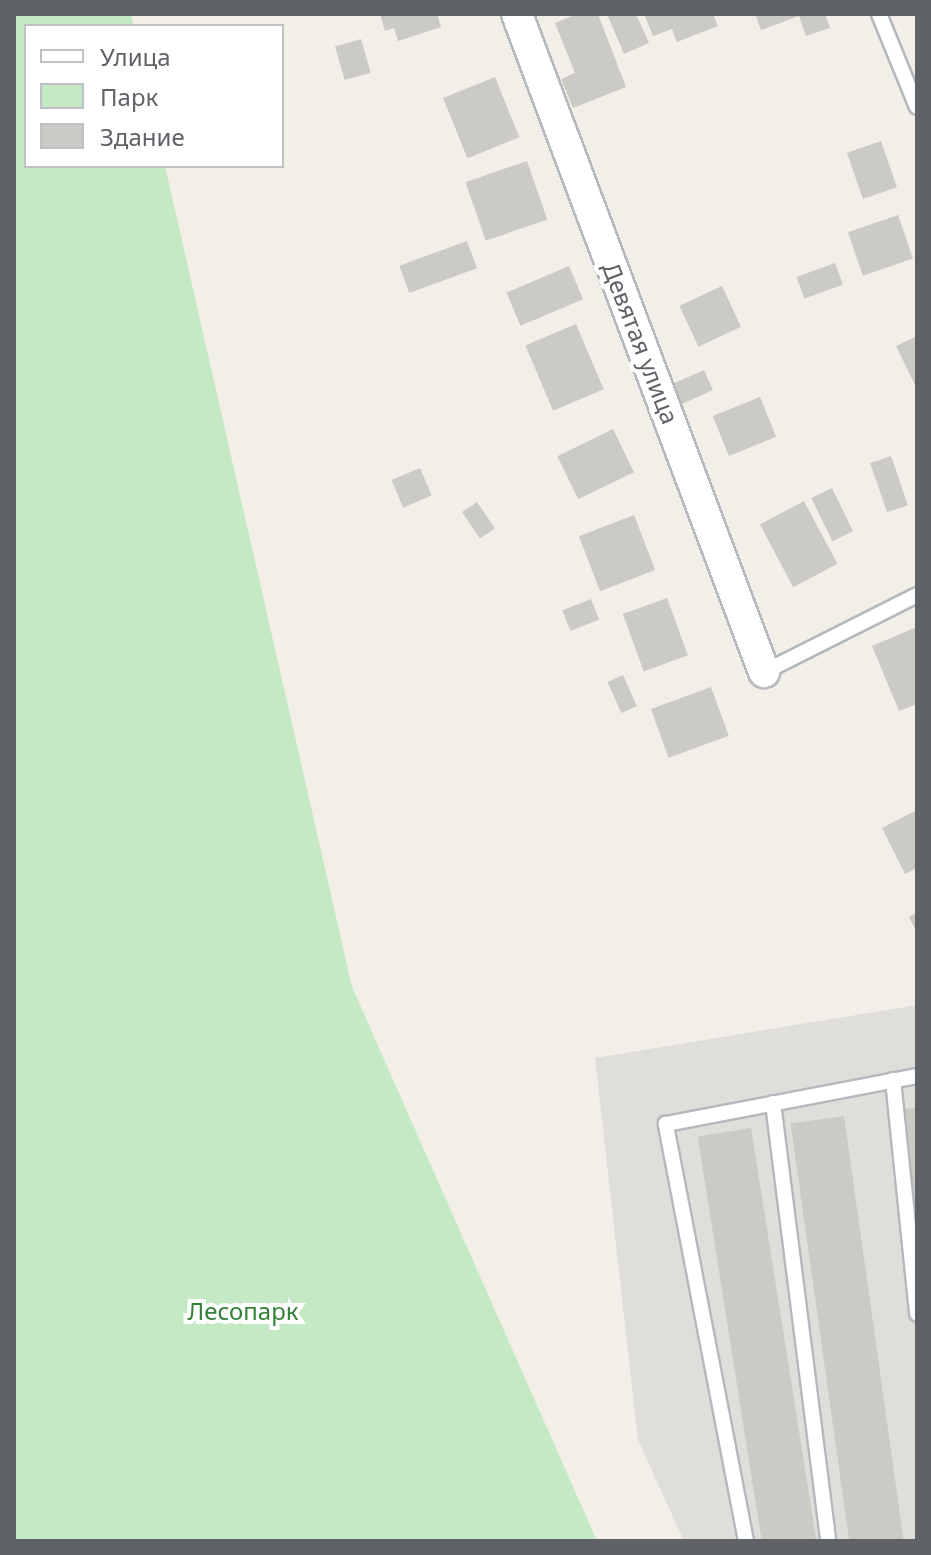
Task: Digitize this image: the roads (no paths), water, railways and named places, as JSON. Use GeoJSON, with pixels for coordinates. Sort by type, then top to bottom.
{"type":"FeatureCollection","features":[{"type":"Feature","properties":{"kind":"street","name":"Девятая улица"},"geometry":{"type":"LineString","coordinates":[[517,14],[764,672]]}},
{"type":"Feature","properties":{"kind":"lane"},"geometry":{"type":"LineString","coordinates":[[879,14],[917,107]]}},
{"type":"Feature","properties":{"kind":"lane"},"geometry":{"type":"LineString","coordinates":[[764,672],[917,595]]}},
{"type":"Feature","properties":{"kind":"lane"},"geometry":{"type":"LineString","coordinates":[[746,1541],[666,1124],[917,1076]]}},
{"type":"Feature","properties":{"kind":"lane"},"geometry":{"type":"LineString","coordinates":[[893,1080],[917,1314]]}},
{"type":"Feature","properties":{"kind":"lane"},"geometry":{"type":"LineString","coordinates":[[773,1103],[828,1541]]}},
{"type":"Feature","properties":{"kind":"park label","name":"Лесопарк"},"geometry":{"type":"Point","coordinates":[243,1311]}}]}
